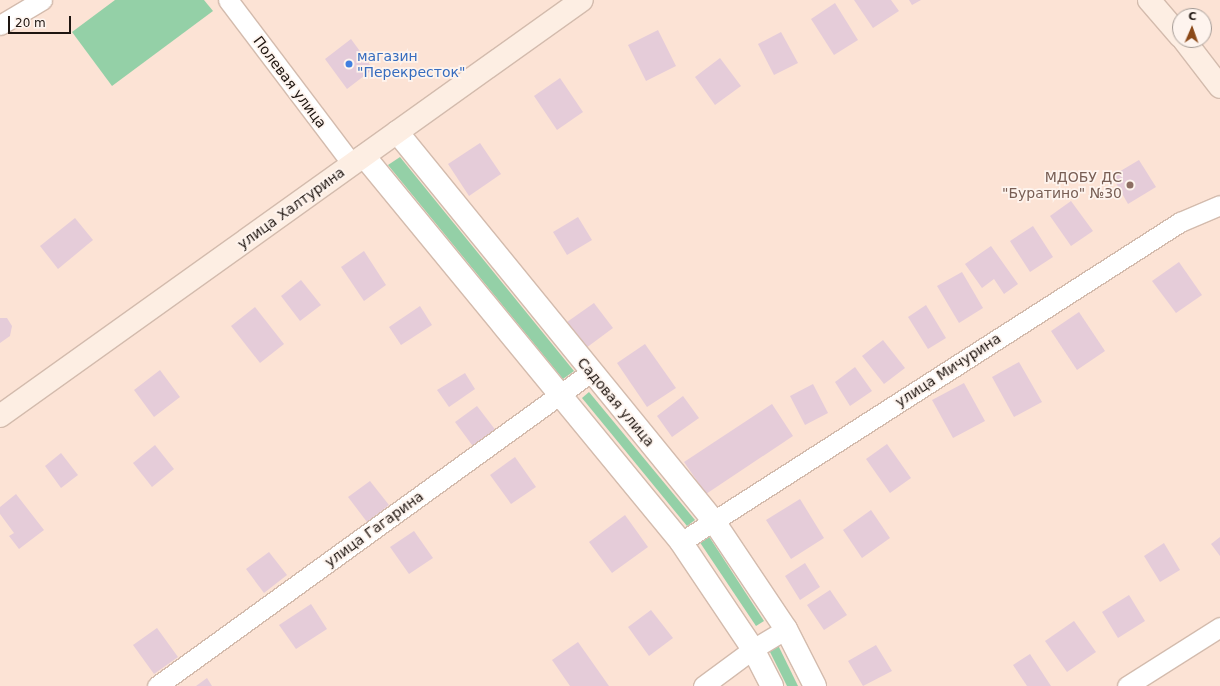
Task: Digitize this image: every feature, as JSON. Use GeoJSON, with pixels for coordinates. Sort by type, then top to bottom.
{"type":"FeatureCollection","features":[{"type":"Feature","properties":{"kind":"main road","name":"улица Халтурина"},"geometry":{"type":"LineString","coordinates":[[0,416],[582,0]]}},
{"type":"Feature","properties":{"kind":"main road"},"geometry":{"type":"LineString","coordinates":[[1149,0],[1172,27]]}},
{"type":"Feature","properties":{"kind":"main road"},"geometry":{"type":"LineString","coordinates":[[1190,48],[1220,87]]}},
{"type":"Feature","properties":{"kind":"street"},"geometry":{"type":"LineString","coordinates":[[0,25],[42,0]]}},
{"type":"Feature","properties":{"kind":"street","name":"Полевая улица"},"geometry":{"type":"LineString","coordinates":[[228,0],[358,160]]}},
{"type":"Feature","properties":{"kind":"street","name":"Садовая улица"},"geometry":{"type":"LineString","coordinates":[[396,132],[713,520],[786,629],[815,686]]}},
{"type":"Feature","properties":{"kind":"street"},"geometry":{"type":"LineString","coordinates":[[358,160],[559,394],[682,542],[753,649],[772,686]]}},
{"type":"Feature","properties":{"kind":"street","name":"улица Мичурина"},"geometry":{"type":"LineString","coordinates":[[682,542],[713,520],[1180,222],[1220,206]]}},
{"type":"Feature","properties":{"kind":"street","name":"улица Гагарина"},"geometry":{"type":"LineString","coordinates":[[157,686],[591,372]]}},
{"type":"Feature","properties":{"kind":"street"},"geometry":{"type":"LineString","coordinates":[[1127,686],[1220,627]]}},
{"type":"Feature","properties":{"kind":"street"},"geometry":{"type":"LineString","coordinates":[[703,686],[753,649],[786,629]]}},
{"type":"Feature","properties":{"kind":"green space"},"geometry":{"type":"Polygon","coordinates":[[[115,0],[204,0],[213,11],[112,86],[72,32],[115,0]]]}},
{"type":"Feature","properties":{"kind":"green space"},"geometry":{"type":"Polygon","coordinates":[[[400,157],[574,371],[563,379],[388,165],[400,157]]]}},
{"type":"Feature","properties":{"kind":"green space"},"geometry":{"type":"Polygon","coordinates":[[[589,392],[695,520],[687,526],[582,398],[589,392]]]}},
{"type":"Feature","properties":{"kind":"green space"},"geometry":{"type":"Polygon","coordinates":[[[708,535],[764,621],[756,626],[699,541],[708,535]]]}},
{"type":"Feature","properties":{"kind":"green space"},"geometry":{"type":"Polygon","coordinates":[[[778,645],[798,686],[787,686],[769,650],[778,645]]]}},
{"type":"Feature","properties":{"kind":"building"},"geometry":{"type":"Polygon","coordinates":[[[854,0],[891,0],[899,11],[873,28],[854,0]]]}},
{"type":"Feature","properties":{"kind":"building"},"geometry":{"type":"Polygon","coordinates":[[[909,0],[921,0],[912,5],[909,0]]]}},
{"type":"Feature","properties":{"kind":"building"},"geometry":{"type":"Polygon","coordinates":[[[835,3],[858,40],[834,55],[811,19],[835,3]]]}},
{"type":"Feature","properties":{"kind":"building"},"geometry":{"type":"Polygon","coordinates":[[[658,30],[676,66],[646,81],[628,45],[658,30]]]}},
{"type":"Feature","properties":{"kind":"building"},"geometry":{"type":"Polygon","coordinates":[[[781,32],[798,63],[774,75],[758,44],[781,32]]]}},
{"type":"Feature","properties":{"kind":"building","name":"магазин \"Перекресток\""},"geometry":{"type":"Polygon","coordinates":[[[351,39],[373,69],[347,89],[325,59],[351,39]]]}},
{"type":"Feature","properties":{"kind":"building"},"geometry":{"type":"Polygon","coordinates":[[[720,58],[741,86],[715,105],[695,77],[720,58]]]}},
{"type":"Feature","properties":{"kind":"building"},"geometry":{"type":"Polygon","coordinates":[[[560,78],[583,112],[557,130],[534,96],[560,78]]]}},
{"type":"Feature","properties":{"kind":"building"},"geometry":{"type":"Polygon","coordinates":[[[480,143],[501,174],[469,196],[448,164],[480,143]]]}},
{"type":"Feature","properties":{"kind":"building"},"geometry":{"type":"Polygon","coordinates":[[[1139,160],[1156,187],[1128,204],[1112,176],[1139,160]]]}},
{"type":"Feature","properties":{"kind":"building"},"geometry":{"type":"Polygon","coordinates":[[[1071,201],[1093,231],[1071,246],[1050,216],[1071,201]]]}},
{"type":"Feature","properties":{"kind":"building"},"geometry":{"type":"Polygon","coordinates":[[[578,217],[592,240],[567,255],[553,232],[578,217]]]}},
{"type":"Feature","properties":{"kind":"building"},"geometry":{"type":"Polygon","coordinates":[[[75,218],[93,240],[58,269],[40,246],[75,218]]]}},
{"type":"Feature","properties":{"kind":"building"},"geometry":{"type":"Polygon","coordinates":[[[1033,226],[1053,257],[1030,272],[1010,241],[1033,226]]]}},
{"type":"Feature","properties":{"kind":"building"},"geometry":{"type":"Polygon","coordinates":[[[991,246],[1018,284],[1004,294],[994,279],[982,288],[965,264],[991,246]]]}},
{"type":"Feature","properties":{"kind":"building"},"geometry":{"type":"Polygon","coordinates":[[[364,251],[386,285],[364,301],[341,267],[364,251]]]}},
{"type":"Feature","properties":{"kind":"building"},"geometry":{"type":"Polygon","coordinates":[[[1179,262],[1202,295],[1176,313],[1152,281],[1179,262]]]}},
{"type":"Feature","properties":{"kind":"building"},"geometry":{"type":"Polygon","coordinates":[[[962,272],[983,308],[959,323],[937,286],[962,272]]]}},
{"type":"Feature","properties":{"kind":"building"},"geometry":{"type":"Polygon","coordinates":[[[301,280],[321,305],[300,321],[281,296],[301,280]]]}},
{"type":"Feature","properties":{"kind":"building"},"geometry":{"type":"Polygon","coordinates":[[[594,303],[613,328],[586,348],[567,322],[594,303]]]}},
{"type":"Feature","properties":{"kind":"building"},"geometry":{"type":"Polygon","coordinates":[[[926,305],[946,338],[928,349],[908,317],[926,305]]]}},
{"type":"Feature","properties":{"kind":"building"},"geometry":{"type":"Polygon","coordinates":[[[420,306],[432,325],[401,345],[389,327],[420,306]]]}},
{"type":"Feature","properties":{"kind":"building"},"geometry":{"type":"Polygon","coordinates":[[[255,307],[284,344],[260,363],[231,326],[255,307]]]}},
{"type":"Feature","properties":{"kind":"building"},"geometry":{"type":"Polygon","coordinates":[[[1079,312],[1105,351],[1077,370],[1051,331],[1079,312]]]}},
{"type":"Feature","properties":{"kind":"building"},"geometry":{"type":"Polygon","coordinates":[[[0,318],[7,318],[12,326],[10,336],[0,343],[0,318]]]}},
{"type":"Feature","properties":{"kind":"building"},"geometry":{"type":"Polygon","coordinates":[[[883,340],[905,368],[884,384],[862,356],[883,340]]]}},
{"type":"Feature","properties":{"kind":"building"},"geometry":{"type":"Polygon","coordinates":[[[645,344],[676,388],[647,407],[617,363],[645,344]]]}},
{"type":"Feature","properties":{"kind":"building"},"geometry":{"type":"Polygon","coordinates":[[[1019,362],[1042,402],[1014,417],[992,377],[1019,362]]]}},
{"type":"Feature","properties":{"kind":"building"},"geometry":{"type":"Polygon","coordinates":[[[855,367],[872,391],[850,406],[835,382],[855,367]]]}},
{"type":"Feature","properties":{"kind":"building"},"geometry":{"type":"Polygon","coordinates":[[[160,370],[180,397],[154,417],[134,390],[160,370]]]}},
{"type":"Feature","properties":{"kind":"building"},"geometry":{"type":"Polygon","coordinates":[[[465,373],[475,389],[449,407],[437,390],[465,373]]]}},
{"type":"Feature","properties":{"kind":"building"},"geometry":{"type":"Polygon","coordinates":[[[964,383],[985,421],[953,438],[932,400],[964,383]]]}},
{"type":"Feature","properties":{"kind":"building"},"geometry":{"type":"Polygon","coordinates":[[[813,384],[828,413],[805,425],[790,396],[813,384]]]}},
{"type":"Feature","properties":{"kind":"building"},"geometry":{"type":"Polygon","coordinates":[[[683,396],[699,418],[672,437],[657,416],[683,396]]]}},
{"type":"Feature","properties":{"kind":"building"},"geometry":{"type":"Polygon","coordinates":[[[772,404],[793,436],[706,494],[684,462],[772,404]]]}},
{"type":"Feature","properties":{"kind":"building"},"geometry":{"type":"Polygon","coordinates":[[[477,406],[497,432],[475,449],[455,422],[477,406]]]}},
{"type":"Feature","properties":{"kind":"building"},"geometry":{"type":"Polygon","coordinates":[[[887,444],[911,478],[890,493],[866,459],[887,444]]]}},
{"type":"Feature","properties":{"kind":"building"},"geometry":{"type":"Polygon","coordinates":[[[155,445],[174,469],[152,487],[133,463],[155,445]]]}},
{"type":"Feature","properties":{"kind":"building"},"geometry":{"type":"Polygon","coordinates":[[[61,453],[78,475],[61,488],[45,466],[61,453]]]}},
{"type":"Feature","properties":{"kind":"building"},"geometry":{"type":"Polygon","coordinates":[[[515,457],[536,487],[511,504],[490,475],[515,457]]]}},
{"type":"Feature","properties":{"kind":"building"},"geometry":{"type":"Polygon","coordinates":[[[370,481],[389,505],[367,522],[348,497],[370,481]]]}},
{"type":"Feature","properties":{"kind":"building"},"geometry":{"type":"Polygon","coordinates":[[[16,494],[44,530],[19,549],[9,536],[14,533],[0,514],[0,507],[16,494]]]}},
{"type":"Feature","properties":{"kind":"building"},"geometry":{"type":"Polygon","coordinates":[[[800,499],[824,538],[791,559],[766,520],[800,499]]]}},
{"type":"Feature","properties":{"kind":"building"},"geometry":{"type":"Polygon","coordinates":[[[871,510],[890,538],[862,558],[843,530],[871,510]]]}},
{"type":"Feature","properties":{"kind":"building"},"geometry":{"type":"Polygon","coordinates":[[[625,515],[648,547],[612,573],[589,542],[625,515]]]}},
{"type":"Feature","properties":{"kind":"building"},"geometry":{"type":"Polygon","coordinates":[[[414,531],[433,558],[409,574],[390,547],[414,531]]]}},
{"type":"Feature","properties":{"kind":"building"},"geometry":{"type":"Polygon","coordinates":[[[1220,537],[1220,556],[1211,544],[1220,537]]]}},
{"type":"Feature","properties":{"kind":"building"},"geometry":{"type":"Polygon","coordinates":[[[1164,543],[1180,570],[1160,582],[1144,556],[1164,543]]]}},
{"type":"Feature","properties":{"kind":"building"},"geometry":{"type":"Polygon","coordinates":[[[269,552],[287,575],[264,593],[246,569],[269,552]]]}},
{"type":"Feature","properties":{"kind":"building"},"geometry":{"type":"Polygon","coordinates":[[[805,563],[820,587],[800,600],[785,576],[805,563]]]}},
{"type":"Feature","properties":{"kind":"building"},"geometry":{"type":"Polygon","coordinates":[[[830,590],[847,615],[824,630],[807,605],[830,590]]]}},
{"type":"Feature","properties":{"kind":"building"},"geometry":{"type":"Polygon","coordinates":[[[1129,595],[1145,621],[1118,638],[1102,612],[1129,595]]]}},
{"type":"Feature","properties":{"kind":"building"},"geometry":{"type":"Polygon","coordinates":[[[311,604],[327,629],[296,649],[279,625],[311,604]]]}},
{"type":"Feature","properties":{"kind":"building"},"geometry":{"type":"Polygon","coordinates":[[[651,610],[673,638],[649,656],[628,627],[651,610]]]}},
{"type":"Feature","properties":{"kind":"building"},"geometry":{"type":"Polygon","coordinates":[[[1074,621],[1096,652],[1067,672],[1045,641],[1074,621]]]}},
{"type":"Feature","properties":{"kind":"building"},"geometry":{"type":"Polygon","coordinates":[[[157,628],[178,657],[154,674],[133,645],[157,628]]]}},
{"type":"Feature","properties":{"kind":"building"},"geometry":{"type":"Polygon","coordinates":[[[578,642],[609,686],[570,686],[552,660],[578,642]]]}},
{"type":"Feature","properties":{"kind":"building"},"geometry":{"type":"Polygon","coordinates":[[[876,645],[892,671],[863,686],[848,661],[876,645]]]}},
{"type":"Feature","properties":{"kind":"building"},"geometry":{"type":"Polygon","coordinates":[[[1030,654],[1051,686],[1027,686],[1013,665],[1030,654]]]}},
{"type":"Feature","properties":{"kind":"building"},"geometry":{"type":"Polygon","coordinates":[[[207,678],[212,686],[196,686],[207,678]]]}},
{"type":"Feature","properties":{"kind":"place","name":"магазин \"Перекресток\""},"geometry":{"type":"Point","coordinates":[349,64]}},
{"type":"Feature","properties":{"kind":"place","name":"МДОБУ ДС \"Буратино\" №30"},"geometry":{"type":"Point","coordinates":[1130,185]}}]}
